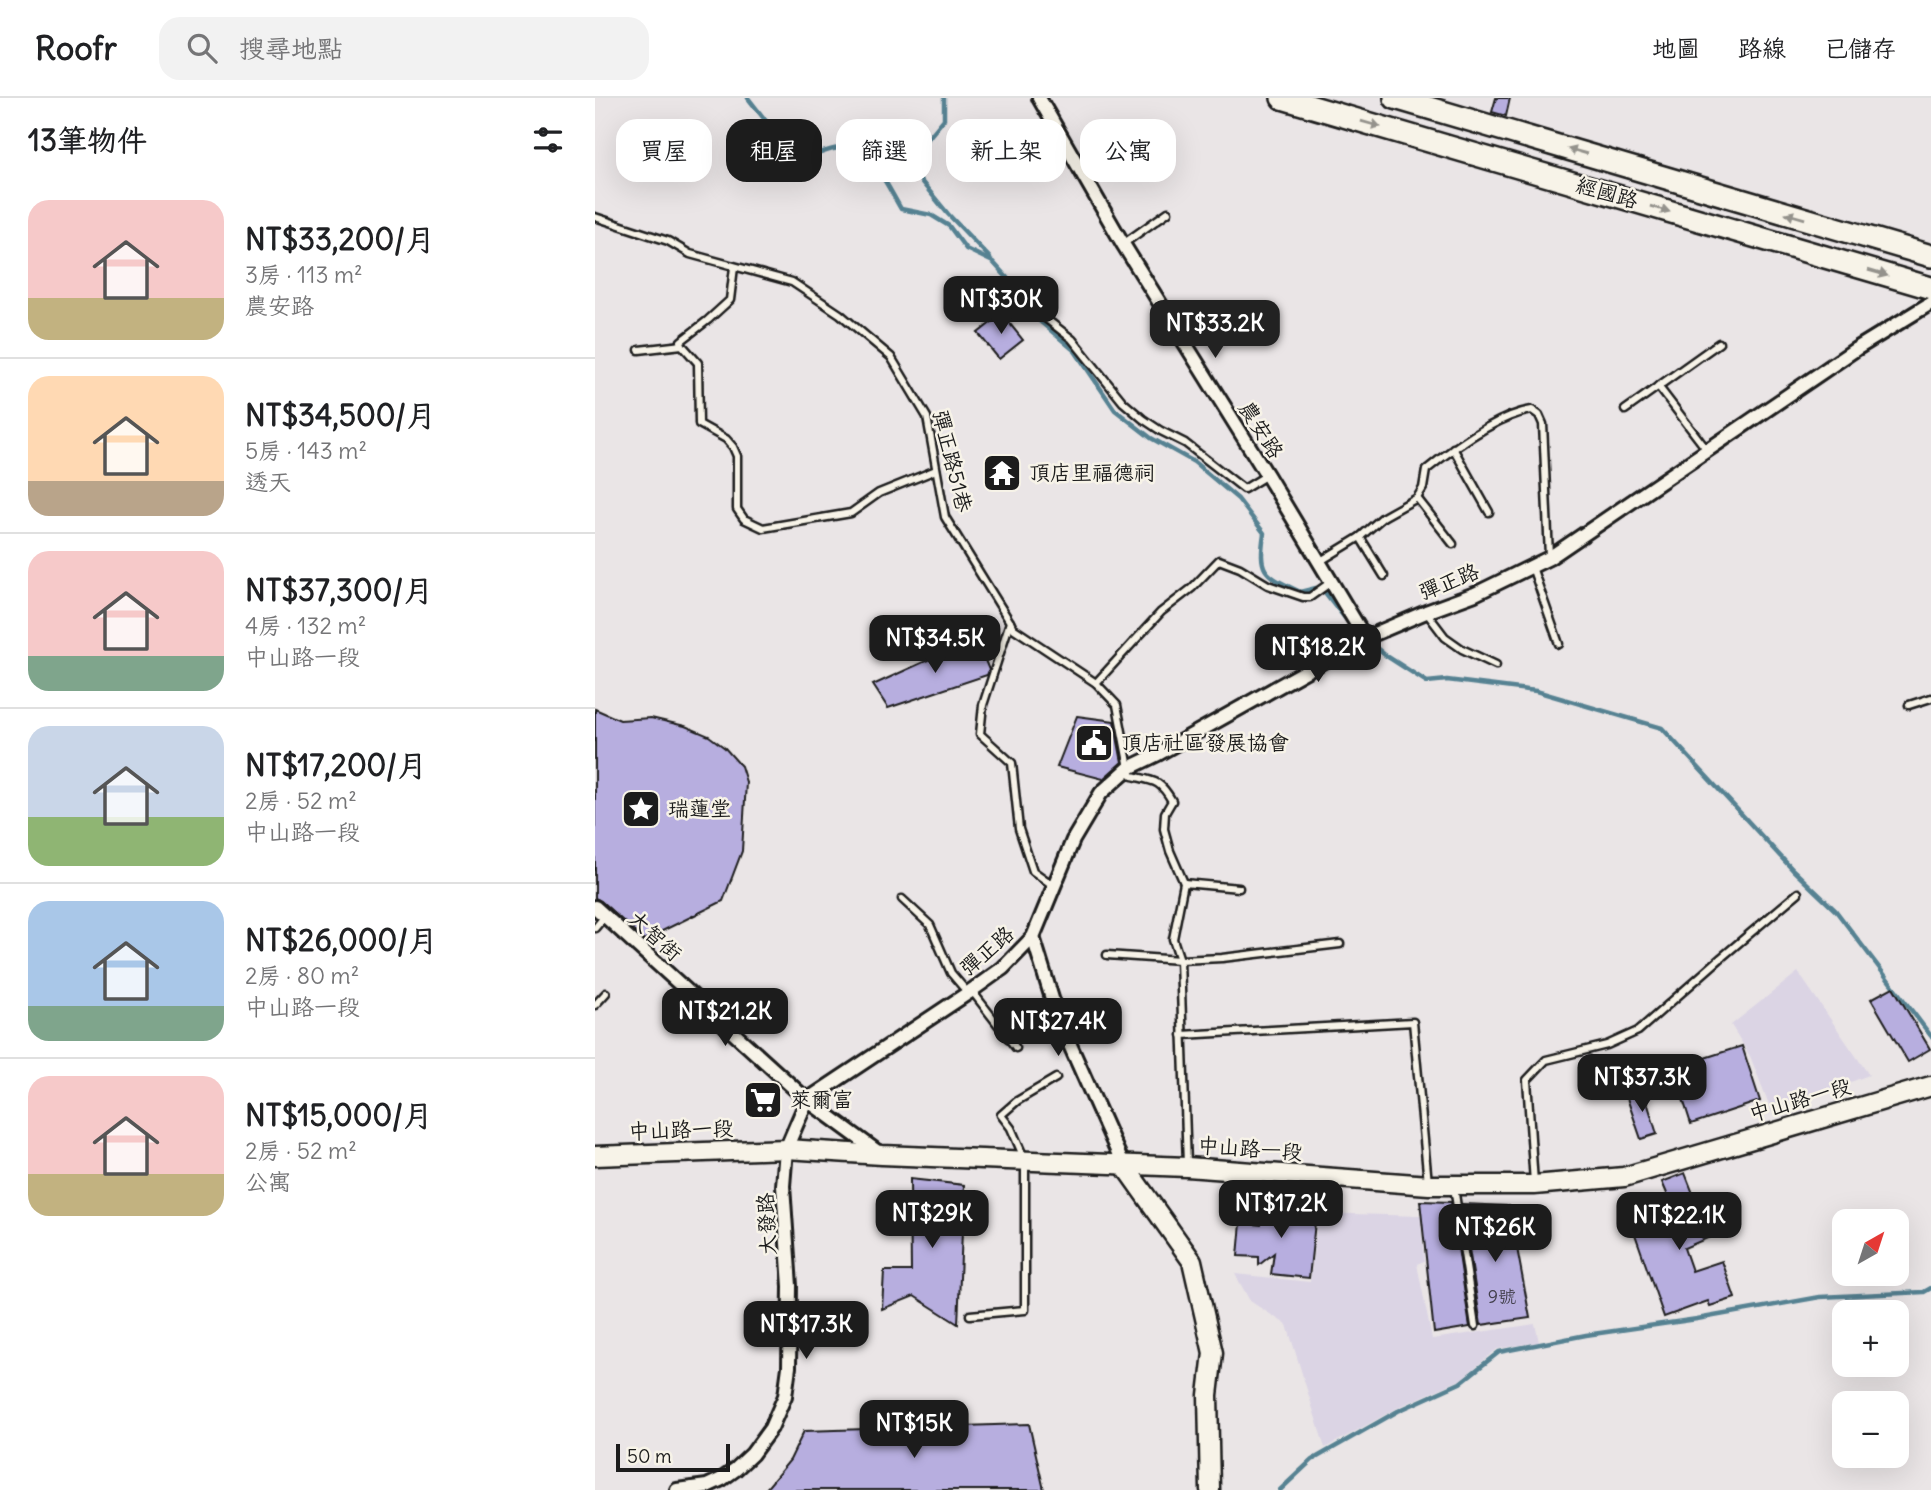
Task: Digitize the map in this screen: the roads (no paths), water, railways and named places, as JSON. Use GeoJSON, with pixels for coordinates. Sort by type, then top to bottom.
{"type":"FeatureCollection","features":[{"type":"Feature","properties":{"kind":"main road","name":"經國路"},"geometry":{"type":"LineString","coordinates":[[1282,98],[1931,288]]}},
{"type":"Feature","properties":{"kind":"main road","name":"經國路"},"geometry":{"type":"LineString","coordinates":[[1395,98],[1439,107],[1931,256]]}},
{"type":"Feature","properties":{"kind":"street","name":"農安路"},"geometry":{"type":"LineString","coordinates":[[1039,98],[1123,244],[1365,638]]}},
{"type":"Feature","properties":{"kind":"street","name":"彈正路"},"geometry":{"type":"LineString","coordinates":[[807,1100],[1003,968],[1033,937],[1073,840],[1101,793],[1129,768],[1365,638],[1475,594],[1549,558],[1856,349],[1931,303]]}},
{"type":"Feature","properties":{"kind":"street","name":"大智街"},"geometry":{"type":"LineString","coordinates":[[600,911],[807,1100],[882,1155]]}},
{"type":"Feature","properties":{"kind":"street"},"geometry":{"type":"LineString","coordinates":[[1033,937],[1059,1018],[1123,1164],[1192,1261],[1213,1353],[1209,1395],[1210,1490]]}},
{"type":"Feature","properties":{"kind":"street","name":"中山路一段"},"geometry":{"type":"LineString","coordinates":[[595,1156],[786,1149],[1187,1167],[1429,1185],[1534,1185],[1623,1177],[1931,1086]]}},
{"type":"Feature","properties":{"kind":"street"},"geometry":{"type":"LineString","coordinates":[[786,1149],[807,1100]]}},
{"type":"Feature","properties":{"kind":"street","name":"大發路"},"geometry":{"type":"LineString","coordinates":[[677,1490],[707,1486],[736,1469],[752,1454],[769,1431],[785,1396],[789,1367],[790,1286],[783,1186],[786,1149]]}},
{"type":"Feature","properties":{"kind":"lane"},"geometry":{"type":"LineString","coordinates":[[1123,244],[1168,212]]}},
{"type":"Feature","properties":{"kind":"lane","name":"彈正路51巷"},"geometry":{"type":"LineString","coordinates":[[595,217],[668,241],[690,254],[792,282],[840,314],[891,357],[927,417],[945,517],[1013,628],[1096,683],[1117,705],[1129,768]]}},
{"type":"Feature","properties":{"kind":"lane"},"geometry":{"type":"LineString","coordinates":[[734,267],[730,300],[681,341],[698,363],[699,424],[726,439],[737,456],[737,509],[744,519],[763,528],[851,513],[879,493],[936,470]]}},
{"type":"Feature","properties":{"kind":"lane"},"geometry":{"type":"LineString","coordinates":[[1025,290],[1040,314],[1072,340],[1123,402],[1143,419],[1185,443],[1244,489],[1267,475]]}},
{"type":"Feature","properties":{"kind":"lane"},"geometry":{"type":"LineString","coordinates":[[1625,410],[1719,343]]}},
{"type":"Feature","properties":{"kind":"lane"},"geometry":{"type":"LineString","coordinates":[[639,350],[682,345]]}},
{"type":"Feature","properties":{"kind":"lane"},"geometry":{"type":"LineString","coordinates":[[1658,386],[1707,450]]}},
{"type":"Feature","properties":{"kind":"lane"},"geometry":{"type":"LineString","coordinates":[[1319,562],[1360,537],[1383,517],[1417,498],[1423,488],[1426,471],[1453,448],[1516,412],[1532,410],[1539,415],[1542,424],[1549,558]]}},
{"type":"Feature","properties":{"kind":"lane"},"geometry":{"type":"LineString","coordinates":[[1453,448],[1489,512]]}},
{"type":"Feature","properties":{"kind":"lane"},"geometry":{"type":"LineString","coordinates":[[1417,498],[1453,544]]}},
{"type":"Feature","properties":{"kind":"lane"},"geometry":{"type":"LineString","coordinates":[[1360,537],[1384,576]]}},
{"type":"Feature","properties":{"kind":"lane"},"geometry":{"type":"LineString","coordinates":[[1096,683],[1161,612],[1219,560],[1240,568],[1268,585],[1303,597],[1310,597],[1331,582]]}},
{"type":"Feature","properties":{"kind":"lane"},"geometry":{"type":"LineString","coordinates":[[1532,567],[1559,644]]}},
{"type":"Feature","properties":{"kind":"lane"},"geometry":{"type":"LineString","coordinates":[[1426,612],[1445,637],[1462,649],[1496,665]]}},
{"type":"Feature","properties":{"kind":"lane"},"geometry":{"type":"LineString","coordinates":[[1010,622],[983,705],[980,734],[1012,763],[1019,829],[1033,871],[1054,886]]}},
{"type":"Feature","properties":{"kind":"lane"},"geometry":{"type":"LineString","coordinates":[[1909,705],[1931,698]]}},
{"type":"Feature","properties":{"kind":"lane"},"geometry":{"type":"LineString","coordinates":[[1129,768],[1132,776],[1156,781],[1172,801],[1165,813],[1164,829],[1184,883],[1173,939],[1180,960],[1187,1167]]}},
{"type":"Feature","properties":{"kind":"lane"},"geometry":{"type":"LineString","coordinates":[[1184,883],[1239,888]]}},
{"type":"Feature","properties":{"kind":"lane"},"geometry":{"type":"LineString","coordinates":[[1534,1185],[1527,1080],[1546,1060],[1607,1045],[1638,1031],[1798,893]]}},
{"type":"Feature","properties":{"kind":"lane"},"geometry":{"type":"LineString","coordinates":[[902,900],[930,925],[951,973],[1016,1048]]}},
{"type":"Feature","properties":{"kind":"lane"},"geometry":{"type":"LineString","coordinates":[[595,928],[600,911]]}},
{"type":"Feature","properties":{"kind":"lane"},"geometry":{"type":"LineString","coordinates":[[1107,956],[1180,960],[1222,958],[1340,944]]}},
{"type":"Feature","properties":{"kind":"lane"},"geometry":{"type":"LineString","coordinates":[[595,1005],[606,993]]}},
{"type":"Feature","properties":{"kind":"lane"},"geometry":{"type":"LineString","coordinates":[[1182,1035],[1413,1022],[1429,1185]]}},
{"type":"Feature","properties":{"kind":"lane"},"geometry":{"type":"LineString","coordinates":[[970,1315],[1025,1310],[1025,1160],[1011,1128],[1001,1115],[1017,1101],[1056,1078]]}},
{"type":"Feature","properties":{"kind":"lane"},"geometry":{"type":"LineString","coordinates":[[1453,1185],[1475,1326]]}},
{"type":"Feature","properties":{"kind":"waterway"},"geometry":{"type":"LineString","coordinates":[[748,98],[773,130],[791,166],[835,149],[849,147],[857,150],[873,163],[901,209],[931,215],[949,226],[966,249],[993,262],[1010,281],[1022,306],[1075,351],[1115,410],[1151,438],[1194,462],[1238,499],[1264,533],[1262,557],[1266,571],[1278,581],[1300,592],[1316,588],[1324,591],[1355,631]]}},
{"type":"Feature","properties":{"kind":"waterway"},"geometry":{"type":"LineString","coordinates":[[944,98],[944,119],[907,164],[948,214],[990,258]]}},
{"type":"Feature","properties":{"kind":"waterway"},"geometry":{"type":"LineString","coordinates":[[1368,641],[1427,682],[1447,680],[1536,691],[1662,728],[1793,870],[1836,911],[1931,1036]]}},
{"type":"Feature","properties":{"kind":"waterway"},"geometry":{"type":"LineString","coordinates":[[1280,1490],[1312,1460],[1398,1411],[1460,1383],[1499,1352],[1820,1297],[1924,1292],[1931,1288]]}},
{"type":"Feature","properties":{"kind":"place","name":"頂店里福德祠"},"geometry":{"type":"Point","coordinates":[1002,473]}},
{"type":"Feature","properties":{"kind":"place","name":"頂店社區發展協會"},"geometry":{"type":"Point","coordinates":[1094,743]}},
{"type":"Feature","properties":{"kind":"place","name":"瑞蓮堂"},"geometry":{"type":"Point","coordinates":[641,809]}},
{"type":"Feature","properties":{"kind":"place","name":"萊爾富"},"geometry":{"type":"Point","coordinates":[763,1100]}}]}
